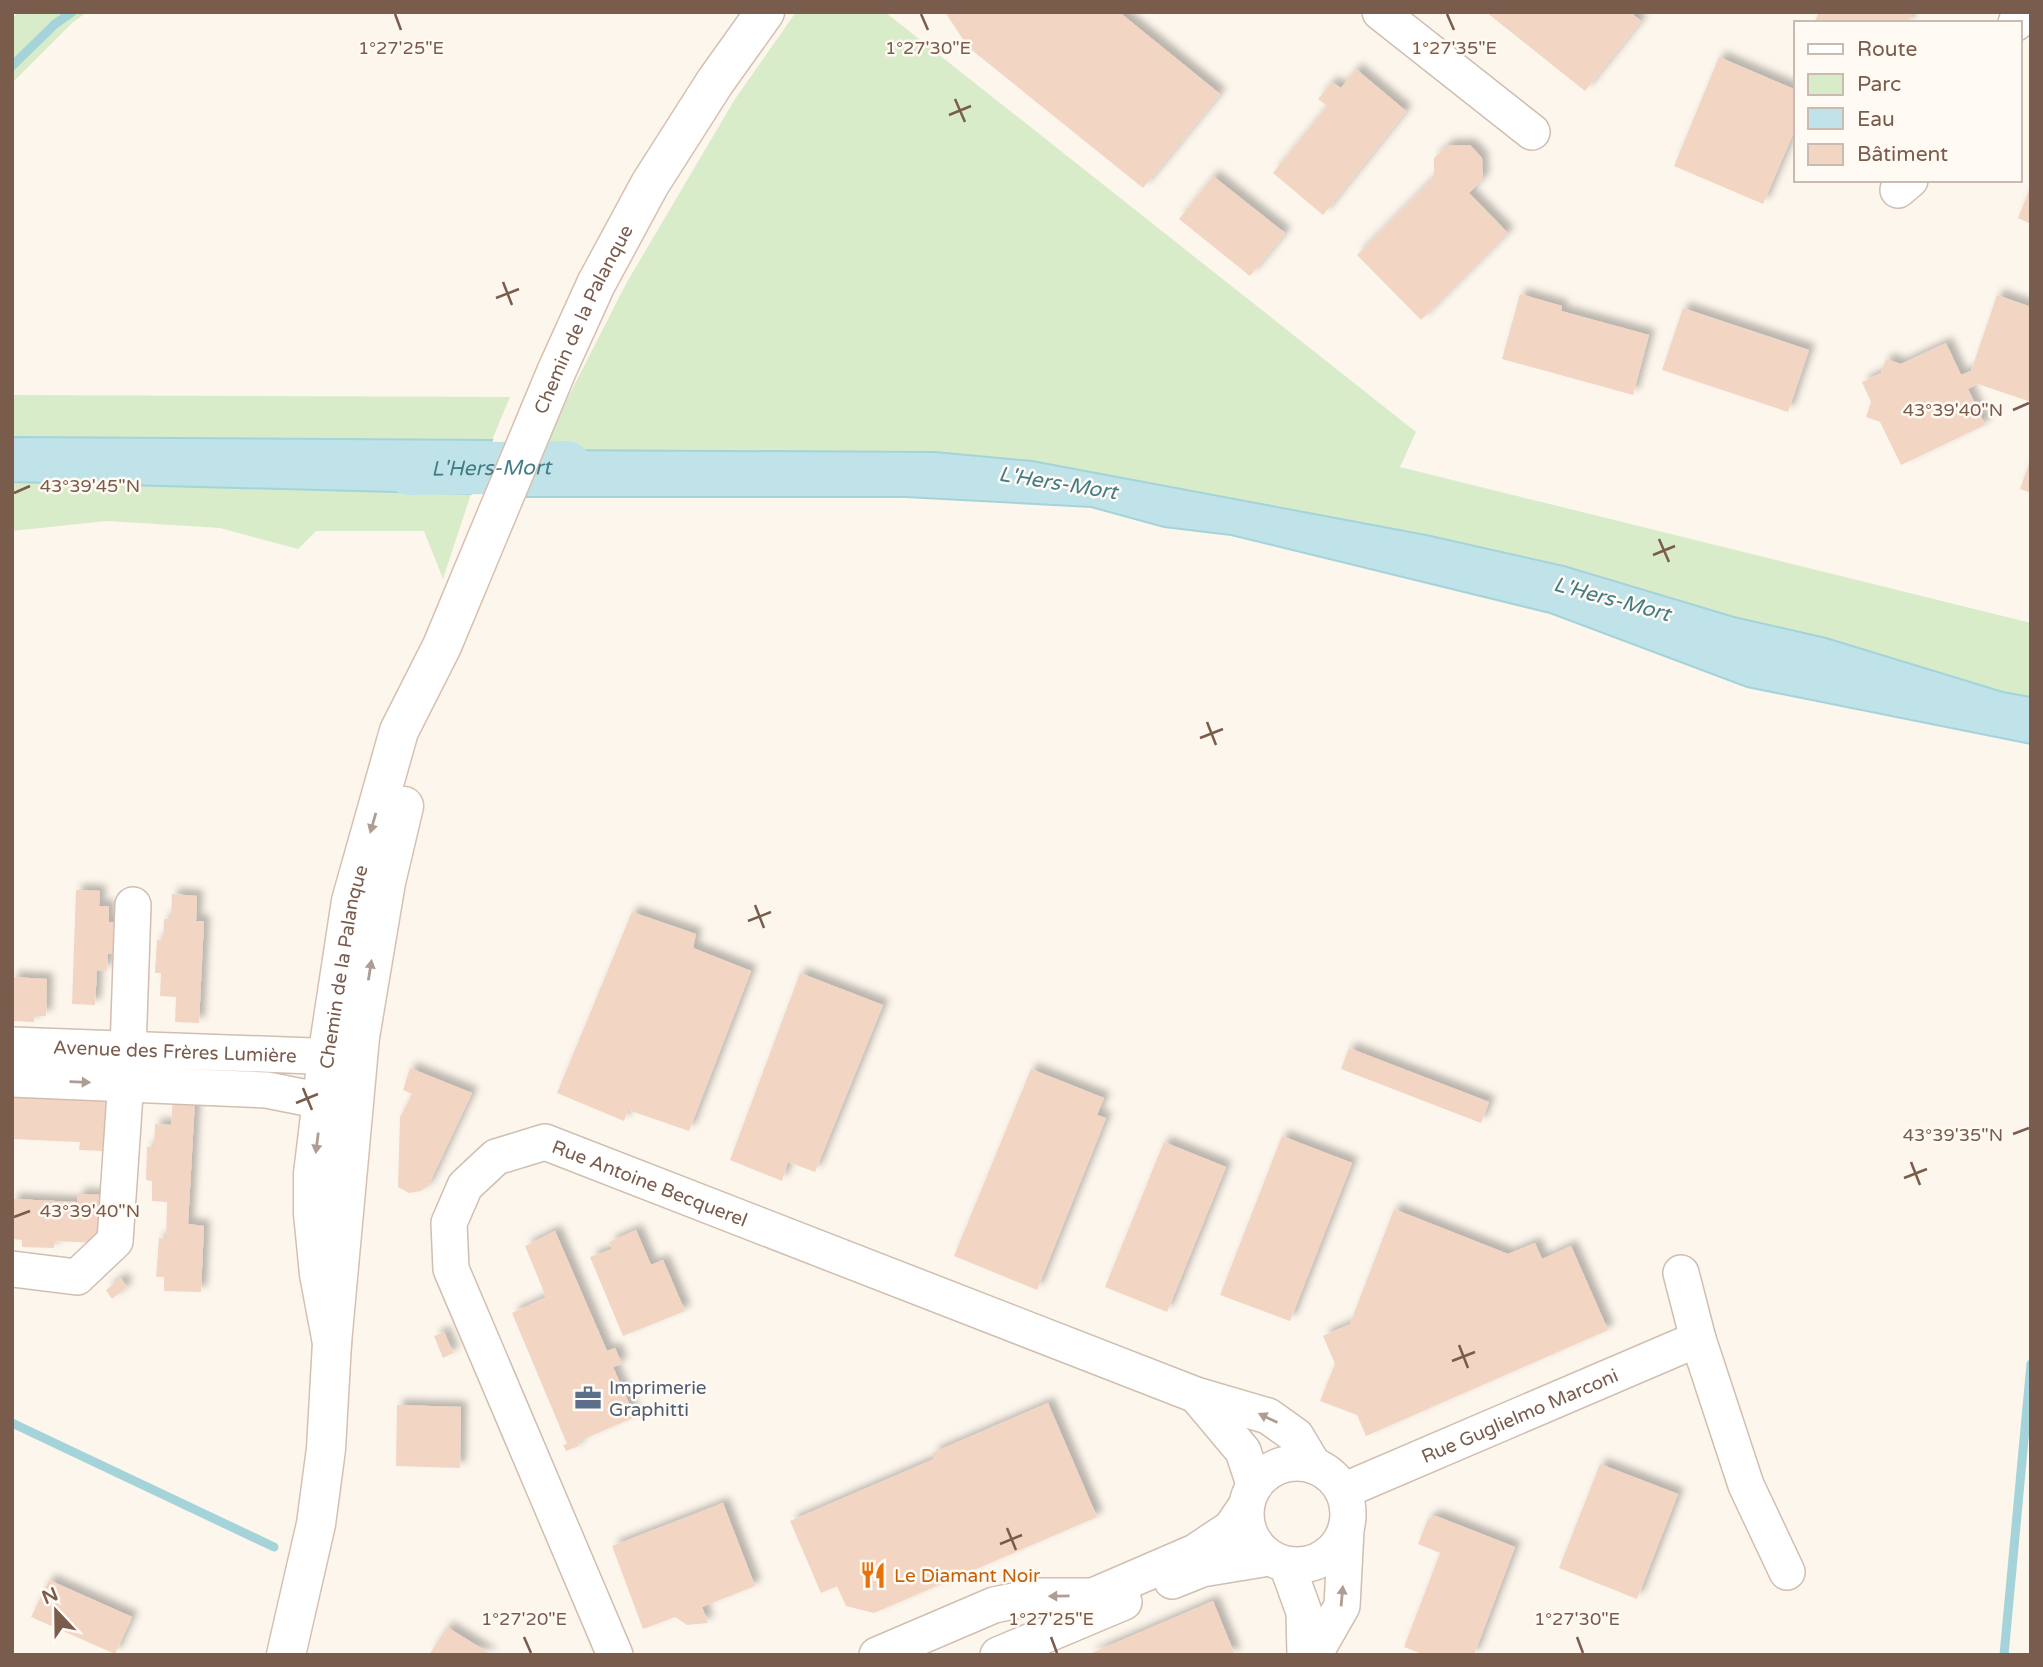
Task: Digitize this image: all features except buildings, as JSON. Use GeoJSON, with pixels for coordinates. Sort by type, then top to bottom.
{"type":"FeatureCollection","features":[{"type":"Feature","properties":{"kind":"street","name":"Chemin de la Palanque"},"geometry":{"type":"LineString","coordinates":[[286,1655],[316,1524],[326,1449],[342,1070],[370,966],[386,882],[442,646],[557,370],[596,284],[650,184],[715,82],[765,12]]}},
{"type":"Feature","properties":{"kind":"street"},"geometry":{"type":"LineString","coordinates":[[1380,12],[1532,132]]}},
{"type":"Feature","properties":{"kind":"street"},"geometry":{"type":"LineString","coordinates":[[12,1269],[77,1278],[115,1241],[128,1050],[133,905]]}},
{"type":"Feature","properties":{"kind":"street","name":"Avenue des Frères Lumière"},"geometry":{"type":"LineString","coordinates":[[12,1045],[313,1056],[342,1070]]}},
{"type":"Feature","properties":{"kind":"street","name":"Chemin de la Palanque"},"geometry":{"type":"LineString","coordinates":[[332,1343],[318,1274],[313,1174],[322,1101],[342,1070]]}},
{"type":"Feature","properties":{"kind":"street","name":"Avenue des Frères Lumière"},"geometry":{"type":"LineString","coordinates":[[12,1080],[267,1090],[322,1101]]}},
{"type":"Feature","properties":{"kind":"street","name":"Rue Antoine Becquerel"},"geometry":{"type":"LineString","coordinates":[[615,1655],[451,1269],[449,1223],[465,1186],[496,1157],[545,1142],[1196,1395],[1268,1416],[1296,1436],[1314,1465]]}},
{"type":"Feature","properties":{"kind":"street"},"geometry":{"type":"LineString","coordinates":[[1681,1273],[1698,1339],[1746,1485],[1787,1572]]}},
{"type":"Feature","properties":{"kind":"street","name":"Rue Guglielmo Marconi"},"geometry":{"type":"LineString","coordinates":[[1343,1491],[1698,1339]]}},
{"type":"Feature","properties":{"kind":"street","name":"Rue Antoine Becquerel"},"geometry":{"type":"LineString","coordinates":[[1196,1395],[1243,1451],[1250,1495]]}},
{"type":"Feature","properties":{"kind":"street"},"geometry":{"type":"LineString","coordinates":[[877,1655],[994,1605],[1038,1596],[1093,1596],[1195,1552],[1231,1528],[1250,1495],[1271,1469],[1292,1463],[1314,1465],[1331,1475],[1343,1491],[1348,1510],[1342,1606],[1314,1655]]}},
{"type":"Feature","properties":{"kind":"street"},"geometry":{"type":"LineString","coordinates":[[1250,1495],[1250,1535],[1278,1561],[1304,1612],[1305,1655]]}},
{"type":"Feature","properties":{"kind":"street"},"geometry":{"type":"LineString","coordinates":[[998,1655],[1202,1569],[1278,1561],[1312,1563],[1333,1551],[1346,1530]]}},
{"type":"Feature","properties":{"kind":"street","name":"Chemin de la Palanque"},"geometry":{"type":"LineString","coordinates":[[302,1591],[311,1655]]}},
{"type":"Feature","properties":{"kind":"green space"},"geometry":{"type":"Polygon","coordinates":[[[19,12],[87,12],[72,23],[12,83],[12,18],[19,12]]]}},
{"type":"Feature","properties":{"kind":"green space"},"geometry":{"type":"Polygon","coordinates":[[[796,12],[885,12],[1416,432],[1400,467],[2031,623],[2031,697],[2003,692],[1826,638],[1734,617],[1564,565],[1426,535],[1032,461],[935,452],[541,450],[627,282],[735,99],[796,12]]]}},
{"type":"Feature","properties":{"kind":"green space"},"geometry":{"type":"Polygon","coordinates":[[[12,395],[510,397],[492,440],[12,437],[12,395]]]}},
{"type":"Feature","properties":{"kind":"green space"},"geometry":{"type":"Polygon","coordinates":[[[12,482],[471,494],[443,579],[424,531],[316,531],[298,549],[220,528],[107,521],[12,531],[12,482]]]}},
{"type":"Feature","properties":{"kind":"water"},"geometry":{"type":"Polygon","coordinates":[[[12,437],[492,440],[471,494],[12,482],[12,437]]]}},
{"type":"Feature","properties":{"kind":"water"},"geometry":{"type":"Polygon","coordinates":[[[541,450],[935,452],[1032,461],[1426,535],[1564,566],[1734,617],[1826,638],[2003,692],[2031,697],[2031,744],[1747,687],[1550,613],[1231,535],[1164,527],[1091,507],[905,497],[522,497],[541,450]]]}},
{"type":"Feature","properties":{"kind":"waterway"},"geometry":{"type":"LineString","coordinates":[[12,66],[55,24],[72,12]]}},
{"type":"Feature","properties":{"kind":"waterway","name":"L'Hers-Mort"},"geometry":{"type":"LineString","coordinates":[[409,469],[566,467]]}},
{"type":"Feature","properties":{"kind":"waterway"},"geometry":{"type":"LineString","coordinates":[[2004,1655],[2031,1364]]}},
{"type":"Feature","properties":{"kind":"waterway"},"geometry":{"type":"LineString","coordinates":[[12,1423],[274,1547]]}},
{"type":"Feature","properties":{"kind":"place","name":"Imprimerie Graphitti"},"geometry":{"type":"Point","coordinates":[588,1398]}},
{"type":"Feature","properties":{"kind":"place","name":"Le Diamant Noir"},"geometry":{"type":"Point","coordinates":[873,1575]}}]}
